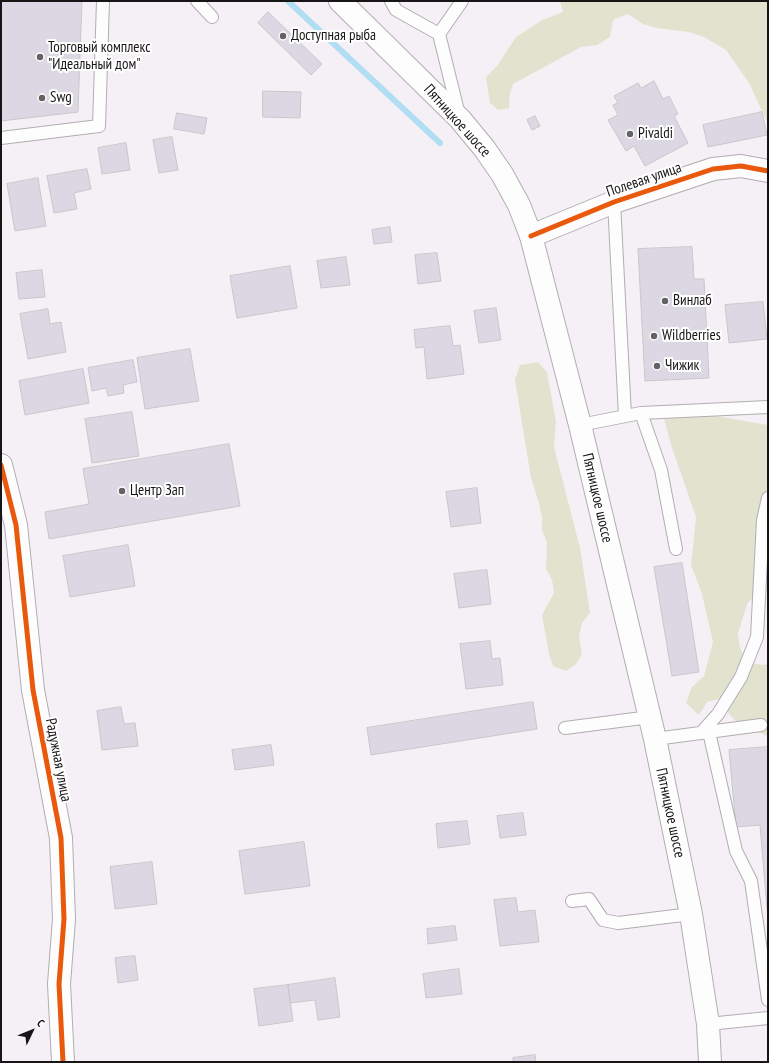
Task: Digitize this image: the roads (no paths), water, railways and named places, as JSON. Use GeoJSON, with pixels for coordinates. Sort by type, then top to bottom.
{"type":"FeatureCollection","features":[{"type":"Feature","properties":{"kind":"main road","name":"Пятницкое шоссе"},"geometry":{"type":"LineString","coordinates":[[340,1],[460,119],[484,148],[502,174],[519,205],[531,236],[580,425],[655,739],[691,914],[708,1024],[710,1062]]}},
{"type":"Feature","properties":{"kind":"main road","name":"Полевая улица"},"geometry":{"type":"LineString","coordinates":[[531,236],[614,202],[714,169],[741,166],[768,171]]}},
{"type":"Feature","properties":{"kind":"main road","name":"Радужная улица"},"geometry":{"type":"LineString","coordinates":[[1,465],[16,525],[33,690],[61,838],[64,919],[59,984],[63,1062]]}},
{"type":"Feature","properties":{"kind":"lane"},"geometry":{"type":"LineString","coordinates":[[1,138],[99,126],[103,1]]}},
{"type":"Feature","properties":{"kind":"lane"},"geometry":{"type":"LineString","coordinates":[[197,1],[212,17]]}},
{"type":"Feature","properties":{"kind":"lane"},"geometry":{"type":"LineString","coordinates":[[391,1],[396,10],[439,34],[460,119]]}},
{"type":"Feature","properties":{"kind":"lane"},"geometry":{"type":"LineString","coordinates":[[439,34],[462,1]]}},
{"type":"Feature","properties":{"kind":"lane"},"geometry":{"type":"LineString","coordinates":[[614,202],[625,416]]}},
{"type":"Feature","properties":{"kind":"lane"},"geometry":{"type":"LineString","coordinates":[[580,425],[641,413],[768,407]]}},
{"type":"Feature","properties":{"kind":"lane"},"geometry":{"type":"LineString","coordinates":[[641,413],[661,470],[676,549]]}},
{"type":"Feature","properties":{"kind":"lane"},"geometry":{"type":"LineString","coordinates":[[768,498],[763,520],[757,637],[741,677],[705,733],[736,851],[751,881],[768,1000]]}},
{"type":"Feature","properties":{"kind":"lane"},"geometry":{"type":"LineString","coordinates":[[565,728],[650,717]]}},
{"type":"Feature","properties":{"kind":"lane"},"geometry":{"type":"LineString","coordinates":[[655,739],[761,725]]}},
{"type":"Feature","properties":{"kind":"lane"},"geometry":{"type":"LineString","coordinates":[[572,901],[589,899],[603,920],[618,923],[691,914]]}},
{"type":"Feature","properties":{"kind":"lane"},"geometry":{"type":"LineString","coordinates":[[708,1024],[768,1018]]}},
{"type":"Feature","properties":{"kind":"waterway"},"geometry":{"type":"LineString","coordinates":[[288,1],[440,143]]}},
{"type":"Feature","properties":{"kind":"place","name":"Доступная рыба"},"geometry":{"type":"Point","coordinates":[283,36]}},
{"type":"Feature","properties":{"kind":"place","name":"Торговый комплекс \"Идеальный дом\""},"geometry":{"type":"Point","coordinates":[40,57]}},
{"type":"Feature","properties":{"kind":"place","name":"Swg"},"geometry":{"type":"Point","coordinates":[42,98]}},
{"type":"Feature","properties":{"kind":"place","name":"Pivaldi"},"geometry":{"type":"Point","coordinates":[630,134]}},
{"type":"Feature","properties":{"kind":"place","name":"Винлаб"},"geometry":{"type":"Point","coordinates":[665,301]}},
{"type":"Feature","properties":{"kind":"place","name":"Wildberries"},"geometry":{"type":"Point","coordinates":[654,336]}},
{"type":"Feature","properties":{"kind":"place","name":"Чижик"},"geometry":{"type":"Point","coordinates":[657,366]}},
{"type":"Feature","properties":{"kind":"place","name":"Центр Зап"},"geometry":{"type":"Point","coordinates":[122,491]}}]}
